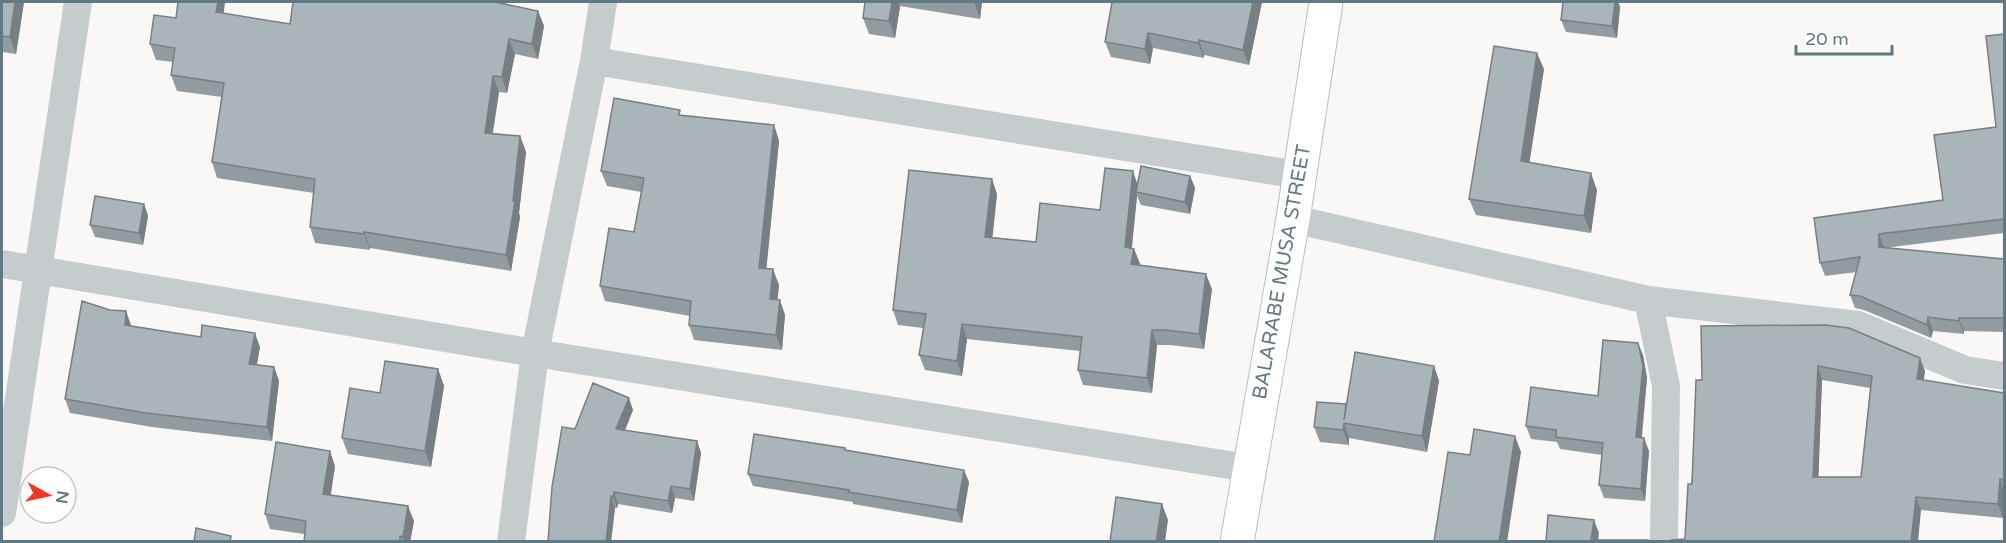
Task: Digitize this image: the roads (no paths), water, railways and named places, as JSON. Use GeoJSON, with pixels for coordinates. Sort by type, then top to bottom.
{"type":"FeatureCollection","features":[{"type":"Feature","properties":{"kind":"street"},"geometry":{"type":"LineString","coordinates":[[2,513],[78,2]]}},
{"type":"Feature","properties":{"kind":"street"},"geometry":{"type":"LineString","coordinates":[[511,542],[535,353],[594,61],[603,2]]}},
{"type":"Feature","properties":{"kind":"street","name":"BALARABE MUSA STREET"},"geometry":{"type":"LineString","coordinates":[[1237,542],[1248,468],[1293,219],[1326,2]]}},
{"type":"Feature","properties":{"kind":"street"},"geometry":{"type":"LineString","coordinates":[[594,61],[1299,175]]}},
{"type":"Feature","properties":{"kind":"street"},"geometry":{"type":"LineString","coordinates":[[1293,219],[1648,300],[1858,325],[1965,370],[2004,376]]}},
{"type":"Feature","properties":{"kind":"street"},"geometry":{"type":"LineString","coordinates":[[2,264],[1248,468]]}},
{"type":"Feature","properties":{"kind":"street"},"geometry":{"type":"LineString","coordinates":[[1648,300],[1666,386],[1665,542]]}}]}
